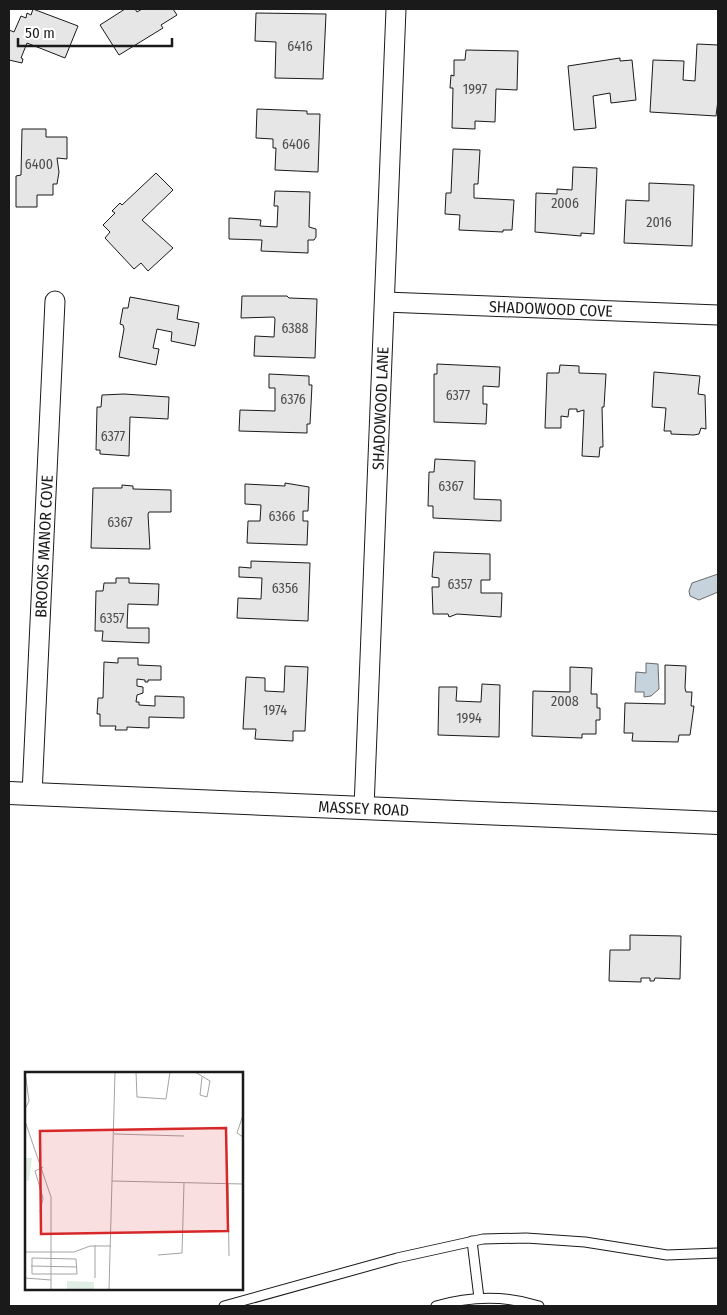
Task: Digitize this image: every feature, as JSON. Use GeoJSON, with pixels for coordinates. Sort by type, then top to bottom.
{"type":"FeatureCollection","features":[{"type":"Feature","properties":{"kind":"street","name":"SHADOWOOD LANE"},"geometry":{"type":"LineString","coordinates":[[364,808],[396,9]]}},
{"type":"Feature","properties":{"kind":"street","name":"BROOKS MANOR COVE"},"geometry":{"type":"LineString","coordinates":[[32,794],[55,301]]}},
{"type":"Feature","properties":{"kind":"street","name":"SHADOWOOD COVE"},"geometry":{"type":"LineString","coordinates":[[385,302],[718,315]]}},
{"type":"Feature","properties":{"kind":"street","name":"MASSEY ROAD"},"geometry":{"type":"LineString","coordinates":[[9,793],[718,823]]}},
{"type":"Feature","properties":{"kind":"lane"},"geometry":{"type":"LineString","coordinates":[[224,1306],[257,1302],[396,1258],[472,1241],[495,1238],[554,1239],[614,1245],[667,1255],[718,1253]]}},
{"type":"Feature","properties":{"kind":"lane"},"geometry":{"type":"LineString","coordinates":[[472,1241],[478,1298]]}},
{"type":"Feature","properties":{"kind":"lane"},"geometry":{"type":"LineString","coordinates":[[436,1306],[478,1298],[510,1299],[539,1306]]}},
{"type":"Feature","properties":{"kind":"shaded area"},"geometry":{"type":"Polygon","coordinates":[[[718,574],[718,592],[699,600],[690,596],[689,591],[692,583],[718,574]]]}},
{"type":"Feature","properties":{"kind":"shaded area"},"geometry":{"type":"Polygon","coordinates":[[[646,663],[658,664],[659,689],[651,696],[644,697],[644,692],[635,692],[636,672],[646,673],[646,663]]]}},
{"type":"Feature","properties":{"kind":"building"},"geometry":{"type":"Polygon","coordinates":[[[33,9],[78,26],[65,58],[27,43],[21,58],[23,59],[22,63],[9,60],[9,30],[14,32],[21,16],[26,18],[27,13],[31,15],[33,9]]]}},
{"type":"Feature","properties":{"kind":"building"},"geometry":{"type":"Polygon","coordinates":[[[125,9],[135,9],[137,12],[142,9],[173,9],[177,15],[161,25],[163,28],[119,55],[100,25],[125,9]]]}},
{"type":"Feature","properties":{"kind":"building"},"geometry":{"type":"Polygon","coordinates":[[[256,13],[326,14],[323,79],[275,78],[276,42],[255,41],[256,13]]]}},
{"type":"Feature","properties":{"kind":"building"},"geometry":{"type":"Polygon","coordinates":[[[697,44],[718,45],[718,100],[716,116],[650,112],[653,60],[684,61],[683,80],[695,81],[697,44]]]}},
{"type":"Feature","properties":{"kind":"building"},"geometry":{"type":"Polygon","coordinates":[[[466,50],[518,51],[517,90],[496,89],[495,122],[475,121],[475,129],[452,128],[453,88],[450,88],[451,75],[454,76],[454,60],[465,60],[466,50]]]}},
{"type":"Feature","properties":{"kind":"building"},"geometry":{"type":"Polygon","coordinates":[[[620,58],[620,61],[632,60],[636,100],[611,103],[610,93],[593,96],[596,128],[574,130],[568,66],[620,58]]]}},
{"type":"Feature","properties":{"kind":"building"},"geometry":{"type":"Polygon","coordinates":[[[257,109],[307,111],[307,114],[320,114],[318,172],[275,170],[276,148],[273,148],[273,139],[256,138],[257,109]]]}},
{"type":"Feature","properties":{"kind":"building"},"geometry":{"type":"Polygon","coordinates":[[[22,129],[46,129],[46,137],[67,137],[67,159],[57,158],[59,172],[57,184],[53,184],[53,195],[37,195],[37,207],[16,207],[16,176],[21,175],[22,129]]]}},
{"type":"Feature","properties":{"kind":"building"},"geometry":{"type":"Polygon","coordinates":[[[453,149],[480,150],[478,184],[474,184],[474,198],[514,200],[512,230],[503,230],[503,232],[459,230],[460,215],[445,214],[446,193],[451,193],[453,149]]]}},
{"type":"Feature","properties":{"kind":"building"},"geometry":{"type":"Polygon","coordinates":[[[573,167],[597,168],[594,234],[581,233],[581,236],[535,232],[536,193],[557,194],[557,189],[572,190],[573,167]]]}},
{"type":"Feature","properties":{"kind":"building"},"geometry":{"type":"Polygon","coordinates":[[[156,173],[173,190],[142,220],[173,248],[148,271],[141,263],[134,269],[105,238],[110,232],[103,225],[115,213],[112,211],[120,203],[122,205],[156,173]]]}},
{"type":"Feature","properties":{"kind":"building"},"geometry":{"type":"Polygon","coordinates":[[[649,183],[694,185],[692,246],[624,243],[626,200],[649,201],[649,183]]]}},
{"type":"Feature","properties":{"kind":"building"},"geometry":{"type":"Polygon","coordinates":[[[275,191],[310,192],[309,227],[316,229],[316,237],[314,240],[308,240],[308,253],[261,251],[262,240],[229,239],[229,218],[261,220],[260,226],[277,227],[278,206],[274,206],[275,191]]]}},
{"type":"Feature","properties":{"kind":"building"},"geometry":{"type":"Polygon","coordinates":[[[242,296],[287,296],[289,298],[317,299],[315,358],[254,356],[255,336],[274,337],[275,319],[274,317],[241,318],[242,296]]]}},
{"type":"Feature","properties":{"kind":"building"},"geometry":{"type":"Polygon","coordinates":[[[130,297],[179,306],[177,319],[199,323],[195,346],[171,341],[172,332],[157,329],[153,348],[159,349],[156,365],[119,357],[124,329],[123,325],[120,324],[123,308],[128,308],[130,297]]]}},
{"type":"Feature","properties":{"kind":"building"},"geometry":{"type":"Polygon","coordinates":[[[437,364],[500,367],[499,387],[483,386],[483,404],[487,404],[486,424],[434,422],[434,374],[437,374],[437,364]]]}},
{"type":"Feature","properties":{"kind":"building"},"geometry":{"type":"Polygon","coordinates":[[[560,365],[579,366],[579,373],[606,374],[604,407],[602,407],[603,447],[600,447],[599,457],[582,456],[584,410],[577,412],[577,409],[569,409],[568,417],[561,416],[561,428],[545,428],[547,373],[559,373],[560,365]]]}},
{"type":"Feature","properties":{"kind":"building"},"geometry":{"type":"Polygon","coordinates":[[[654,372],[700,376],[698,394],[705,395],[706,429],[701,428],[699,434],[694,435],[671,434],[671,431],[664,431],[666,408],[652,407],[654,372]]]}},
{"type":"Feature","properties":{"kind":"building"},"geometry":{"type":"Polygon","coordinates":[[[269,374],[309,376],[309,385],[312,385],[310,424],[307,424],[307,433],[239,431],[240,410],[275,411],[275,388],[269,388],[269,374]]]}},
{"type":"Feature","properties":{"kind":"building"},"geometry":{"type":"Polygon","coordinates":[[[124,394],[169,397],[168,419],[130,417],[129,456],[100,454],[100,450],[96,450],[97,407],[101,407],[102,395],[124,394]]]}},
{"type":"Feature","properties":{"kind":"building"},"geometry":{"type":"Polygon","coordinates":[[[435,459],[475,461],[474,499],[501,500],[501,521],[433,518],[433,506],[428,506],[429,472],[434,472],[435,459]]]}},
{"type":"Feature","properties":{"kind":"building"},"geometry":{"type":"Polygon","coordinates":[[[285,483],[309,487],[308,511],[303,511],[303,521],[308,521],[307,545],[247,543],[248,521],[260,521],[261,505],[245,504],[245,484],[285,486],[285,483]]]}},
{"type":"Feature","properties":{"kind":"building"},"geometry":{"type":"Polygon","coordinates":[[[122,485],[133,486],[133,489],[171,490],[171,512],[149,512],[150,549],[91,548],[93,488],[122,488],[122,485]]]}},
{"type":"Feature","properties":{"kind":"building"},"geometry":{"type":"Polygon","coordinates":[[[434,552],[490,554],[490,580],[481,580],[481,593],[502,593],[501,617],[457,614],[449,617],[448,614],[433,614],[432,587],[439,587],[439,578],[432,577],[434,552]]]}},
{"type":"Feature","properties":{"kind":"building"},"geometry":{"type":"Polygon","coordinates":[[[251,561],[310,563],[308,621],[237,618],[238,598],[261,599],[262,578],[239,577],[239,567],[251,568],[251,561]]]}},
{"type":"Feature","properties":{"kind":"building"},"geometry":{"type":"Polygon","coordinates":[[[116,578],[129,578],[129,583],[159,584],[158,605],[128,604],[127,628],[149,628],[149,643],[102,641],[103,631],[95,631],[96,591],[103,591],[104,583],[116,583],[116,578]]]}},
{"type":"Feature","properties":{"kind":"building"},"geometry":{"type":"Polygon","coordinates":[[[118,658],[138,658],[138,665],[161,666],[161,680],[148,680],[148,682],[145,682],[145,680],[137,679],[137,686],[143,687],[143,693],[137,695],[136,702],[139,702],[139,705],[155,706],[155,696],[184,697],[184,718],[149,717],[149,728],[127,727],[127,730],[115,730],[116,726],[100,726],[100,714],[97,714],[98,698],[103,698],[104,662],[118,663],[118,658]]]}},
{"type":"Feature","properties":{"kind":"building"},"geometry":{"type":"Polygon","coordinates":[[[665,665],[686,666],[685,688],[686,692],[692,692],[691,706],[694,706],[690,735],[679,735],[678,742],[632,741],[633,733],[624,733],[625,703],[665,704],[665,665]]]}},
{"type":"Feature","properties":{"kind":"building"},"geometry":{"type":"Polygon","coordinates":[[[285,666],[308,667],[305,731],[293,731],[293,741],[255,739],[256,729],[243,729],[246,677],[265,678],[265,691],[284,692],[285,666]]]}},
{"type":"Feature","properties":{"kind":"building"},"geometry":{"type":"Polygon","coordinates":[[[570,667],[592,668],[591,694],[597,694],[597,708],[600,708],[600,720],[596,720],[596,734],[582,734],[582,738],[532,736],[533,691],[570,692],[570,667]]]}},
{"type":"Feature","properties":{"kind":"building"},"geometry":{"type":"Polygon","coordinates":[[[482,684],[500,685],[499,737],[438,735],[439,687],[457,687],[456,701],[481,702],[482,684]]]}},
{"type":"Feature","properties":{"kind":"building"},"geometry":{"type":"Polygon","coordinates":[[[630,935],[681,936],[680,979],[655,978],[654,981],[650,981],[650,978],[641,978],[641,982],[609,981],[610,950],[630,950],[630,935]]]}}]}
